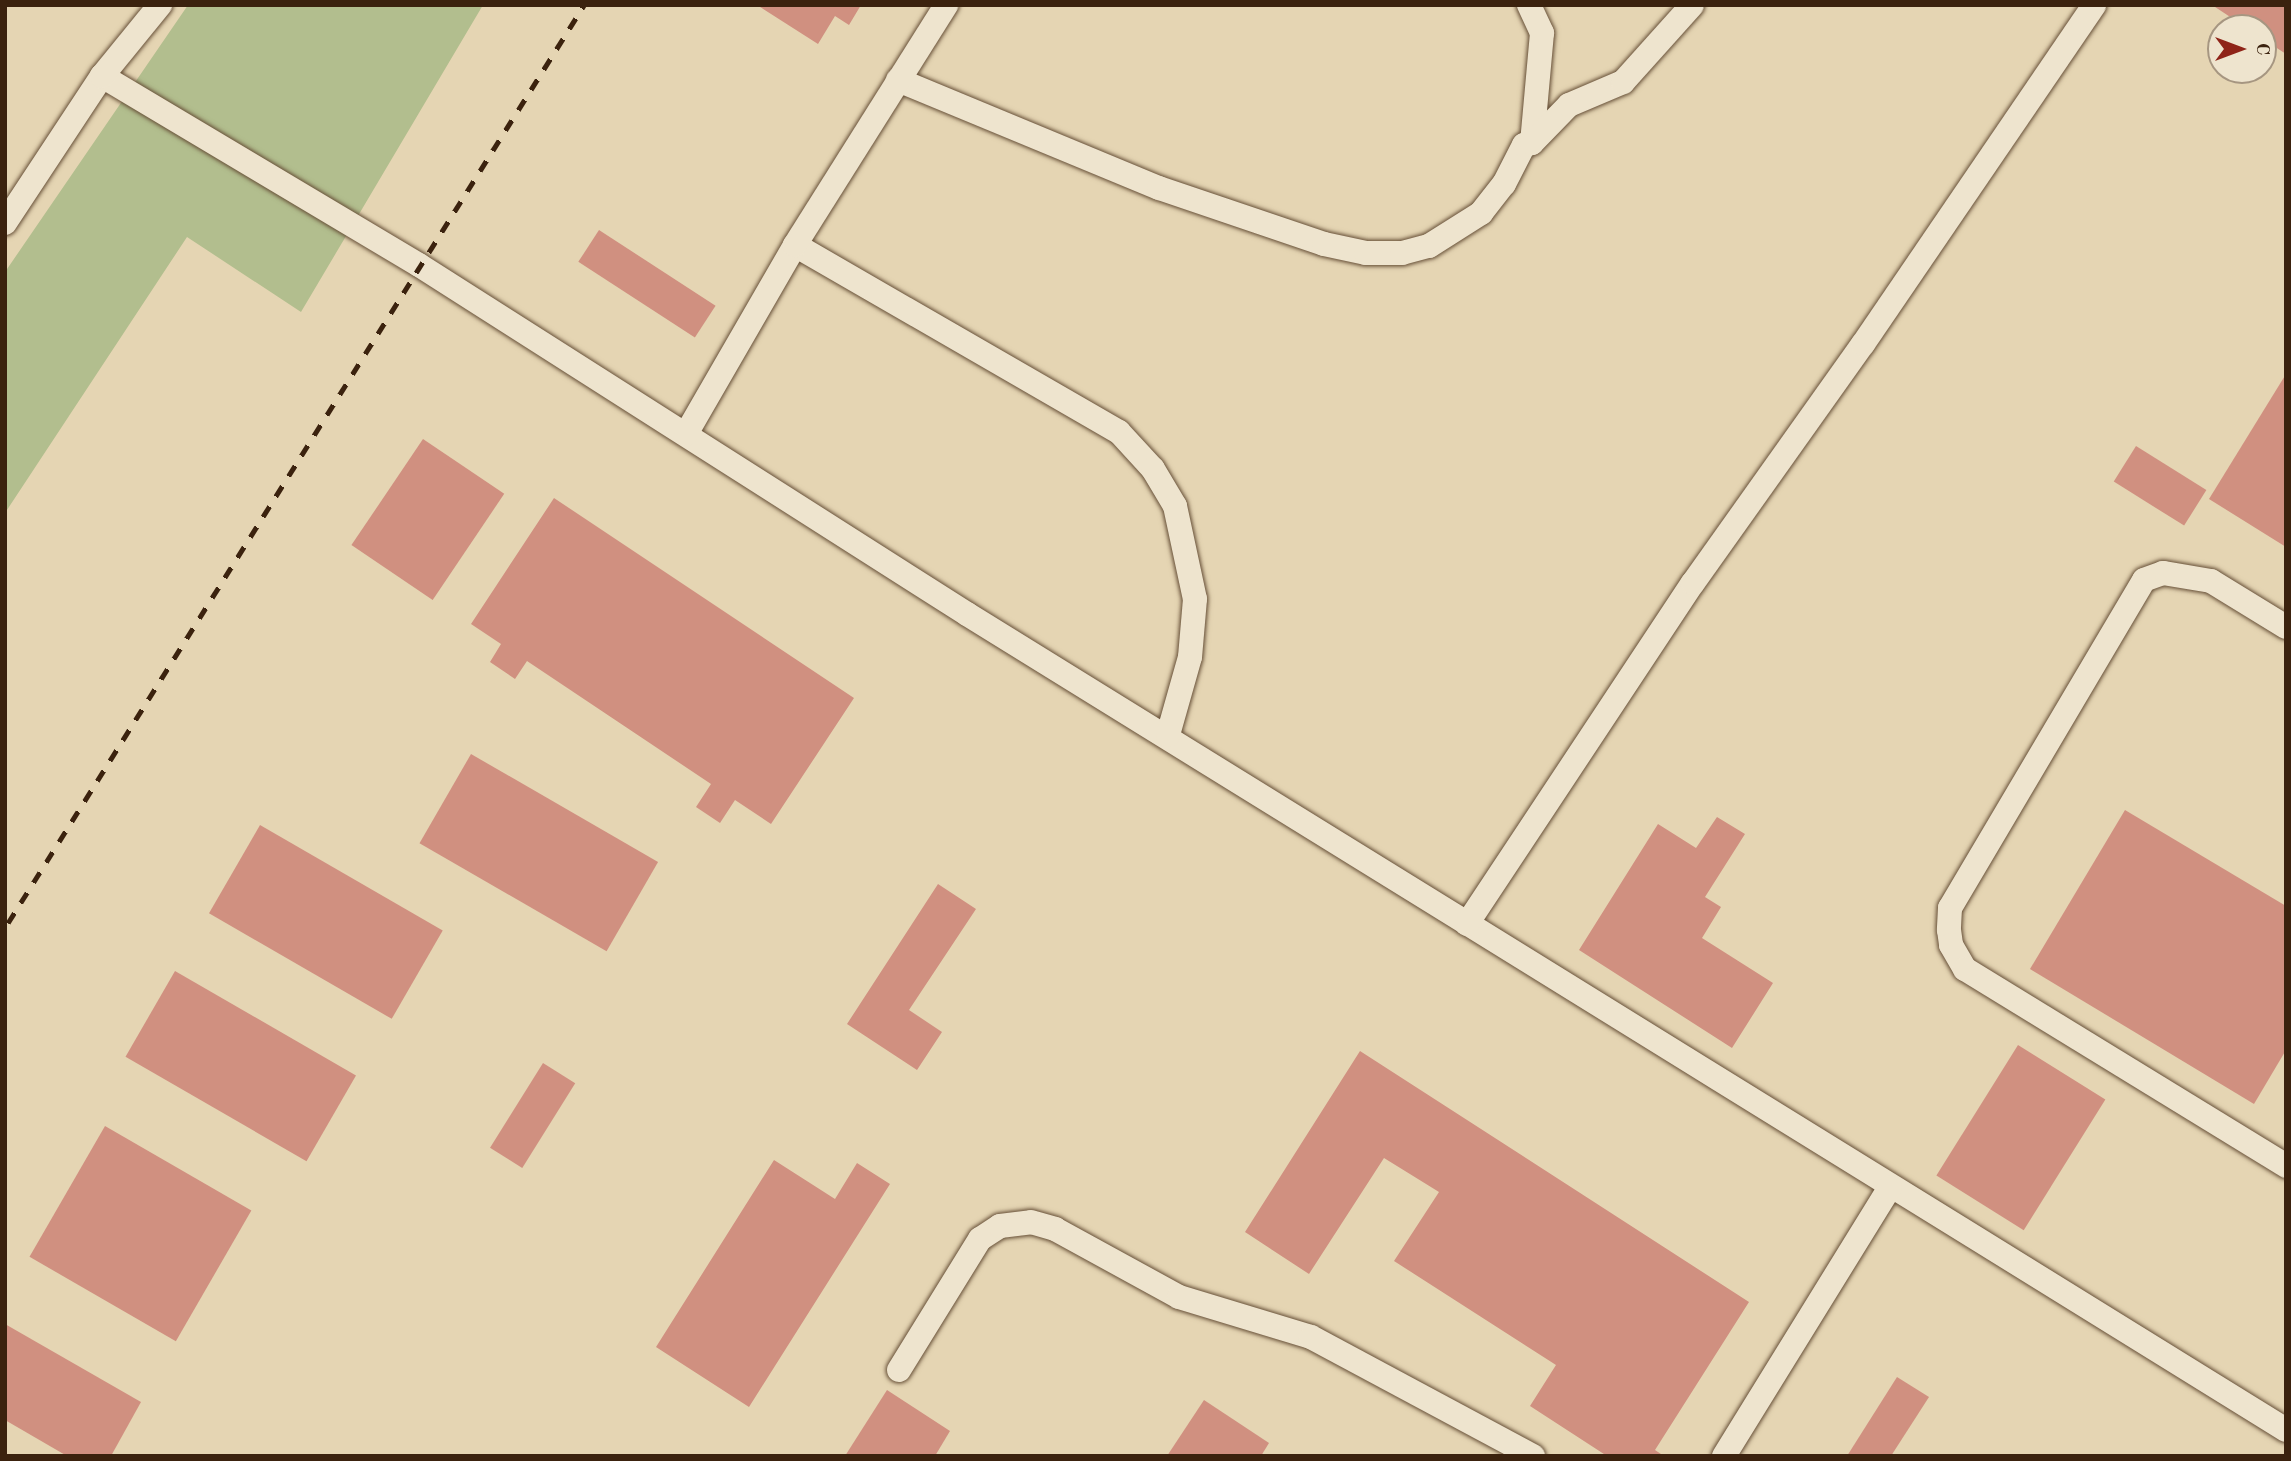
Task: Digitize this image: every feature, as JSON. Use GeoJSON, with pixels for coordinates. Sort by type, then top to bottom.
{"type":"FeatureCollection","features":[{"type":"Feature","properties":{"kind":"lane"},"geometry":{"type":"LineString","coordinates":[[5,223],[102,76],[160,5]]}},
{"type":"Feature","properties":{"kind":"lane"},"geometry":{"type":"LineString","coordinates":[[686,434],[795,245],[946,5]]}},
{"type":"Feature","properties":{"kind":"lane"},"geometry":{"type":"LineString","coordinates":[[1530,5],[1542,33],[1532,143]]}},
{"type":"Feature","properties":{"kind":"lane"},"geometry":{"type":"LineString","coordinates":[[898,80],[1159,188],[1324,244],[1366,253],[1415,250],[1461,228],[1481,213],[1504,184],[1524,145],[1532,143],[1569,105],[1623,82],[1692,5]]}},
{"type":"Feature","properties":{"kind":"lane"},"geometry":{"type":"LineString","coordinates":[[1467,924],[1693,583],[1863,344],[2094,5]]}},
{"type":"Feature","properties":{"kind":"lane"},"geometry":{"type":"LineString","coordinates":[[102,76],[419,265],[507,325],[686,434],[967,614],[1168,735],[1890,1187],[2286,1430]]}},
{"type":"Feature","properties":{"kind":"lane"},"geometry":{"type":"LineString","coordinates":[[795,245],[1119,432],[1153,469],[1175,506],[1195,599],[1190,657],[1168,735]]}},
{"type":"Feature","properties":{"kind":"lane"},"geometry":{"type":"LineString","coordinates":[[2286,627],[2211,581],[2163,573],[2144,580],[1950,908],[1949,930],[1958,962],[1965,969],[2286,1166]]}},
{"type":"Feature","properties":{"kind":"lane"},"geometry":{"type":"LineString","coordinates":[[1724,1456],[1890,1187]]}},
{"type":"Feature","properties":{"kind":"lane"},"geometry":{"type":"LineString","coordinates":[[900,1370],[981,1239],[1000,1226],[1031,1222],[1055,1230],[1179,1297],[1311,1337],[1533,1456]]}},
{"type":"Feature","properties":{"kind":"green space"},"geometry":{"type":"Polygon","coordinates":[[[188,5],[483,5],[301,312],[187,237],[5,513],[5,272],[188,5]]]}},
{"type":"Feature","properties":{"kind":"building"},"geometry":{"type":"Polygon","coordinates":[[[757,5],[861,5],[849,25],[835,16],[818,44],[757,5]]]}},
{"type":"Feature","properties":{"kind":"building"},"geometry":{"type":"Polygon","coordinates":[[[2212,5],[2286,5],[2286,54],[2277,48],[2277,14],[2226,14],[2212,5]]]}},
{"type":"Feature","properties":{"kind":"building"},"geometry":{"type":"Polygon","coordinates":[[[599,230],[716,306],[695,338],[578,262],[599,230]]]}},
{"type":"Feature","properties":{"kind":"building"},"geometry":{"type":"Polygon","coordinates":[[[2286,374],[2286,547],[2209,499],[2286,374]]]}},
{"type":"Feature","properties":{"kind":"building"},"geometry":{"type":"Polygon","coordinates":[[[423,439],[504,494],[433,600],[351,545],[423,439]]]}},
{"type":"Feature","properties":{"kind":"building"},"geometry":{"type":"Polygon","coordinates":[[[2136,446],[2206,490],[2184,526],[2114,482],[2136,446]]]}},
{"type":"Feature","properties":{"kind":"building"},"geometry":{"type":"Polygon","coordinates":[[[554,498],[854,698],[771,824],[735,800],[720,823],[696,807],[711,784],[527,661],[515,679],[490,662],[501,644],[471,624],[554,498]]]}},
{"type":"Feature","properties":{"kind":"building"},"geometry":{"type":"Polygon","coordinates":[[[471,754],[658,862],[607,951],[420,843],[471,754]]]}},
{"type":"Feature","properties":{"kind":"building"},"geometry":{"type":"Polygon","coordinates":[[[2125,810],[2286,906],[2286,1050],[2254,1104],[2030,969],[2125,810]]]}},
{"type":"Feature","properties":{"kind":"building"},"geometry":{"type":"Polygon","coordinates":[[[1717,817],[1745,834],[1705,897],[1721,907],[1702,938],[1773,983],[1732,1048],[1579,950],[1658,824],[1696,848],[1717,817]]]}},
{"type":"Feature","properties":{"kind":"building"},"geometry":{"type":"Polygon","coordinates":[[[260,825],[443,930],[392,1019],[209,913],[260,825]]]}},
{"type":"Feature","properties":{"kind":"building"},"geometry":{"type":"Polygon","coordinates":[[[938,884],[976,909],[909,1010],[942,1032],[917,1070],[847,1024],[938,884]]]}},
{"type":"Feature","properties":{"kind":"building"},"geometry":{"type":"Polygon","coordinates":[[[175,971],[356,1076],[306,1161],[126,1057],[175,971]]]}},
{"type":"Feature","properties":{"kind":"building"},"geometry":{"type":"Polygon","coordinates":[[[2018,1045],[2105,1100],[2024,1230],[1936,1176],[2018,1045]]]}},
{"type":"Feature","properties":{"kind":"building"},"geometry":{"type":"Polygon","coordinates":[[[1360,1051],[1749,1302],[1655,1450],[1664,1456],[1607,1456],[1530,1406],[1556,1365],[1394,1261],[1439,1192],[1384,1158],[1309,1274],[1245,1232],[1360,1051]]]}},
{"type":"Feature","properties":{"kind":"building"},"geometry":{"type":"Polygon","coordinates":[[[543,1063],[575,1083],[522,1168],[490,1148],[543,1063]]]}},
{"type":"Feature","properties":{"kind":"building"},"geometry":{"type":"Polygon","coordinates":[[[105,1126],[251,1210],[176,1341],[30,1257],[105,1126]]]}},
{"type":"Feature","properties":{"kind":"building"},"geometry":{"type":"Polygon","coordinates":[[[774,1160],[835,1199],[857,1163],[890,1184],[749,1407],[656,1347],[774,1160]]]}},
{"type":"Feature","properties":{"kind":"building"},"geometry":{"type":"Polygon","coordinates":[[[5,1324],[141,1402],[111,1456],[67,1456],[5,1420],[5,1324]]]}},
{"type":"Feature","properties":{"kind":"building"},"geometry":{"type":"Polygon","coordinates":[[[1897,1377],[1929,1397],[1891,1456],[1847,1456],[1897,1377]]]}},
{"type":"Feature","properties":{"kind":"building"},"geometry":{"type":"Polygon","coordinates":[[[887,1390],[950,1431],[935,1456],[845,1456],[887,1390]]]}},
{"type":"Feature","properties":{"kind":"building"},"geometry":{"type":"Polygon","coordinates":[[[1204,1400],[1269,1443],[1261,1456],[1167,1456],[1204,1400]]]}},
{"type":"Feature","properties":{"kind":"railway"},"geometry":{"type":"LineString","coordinates":[[8,923],[584,5]]}}]}
